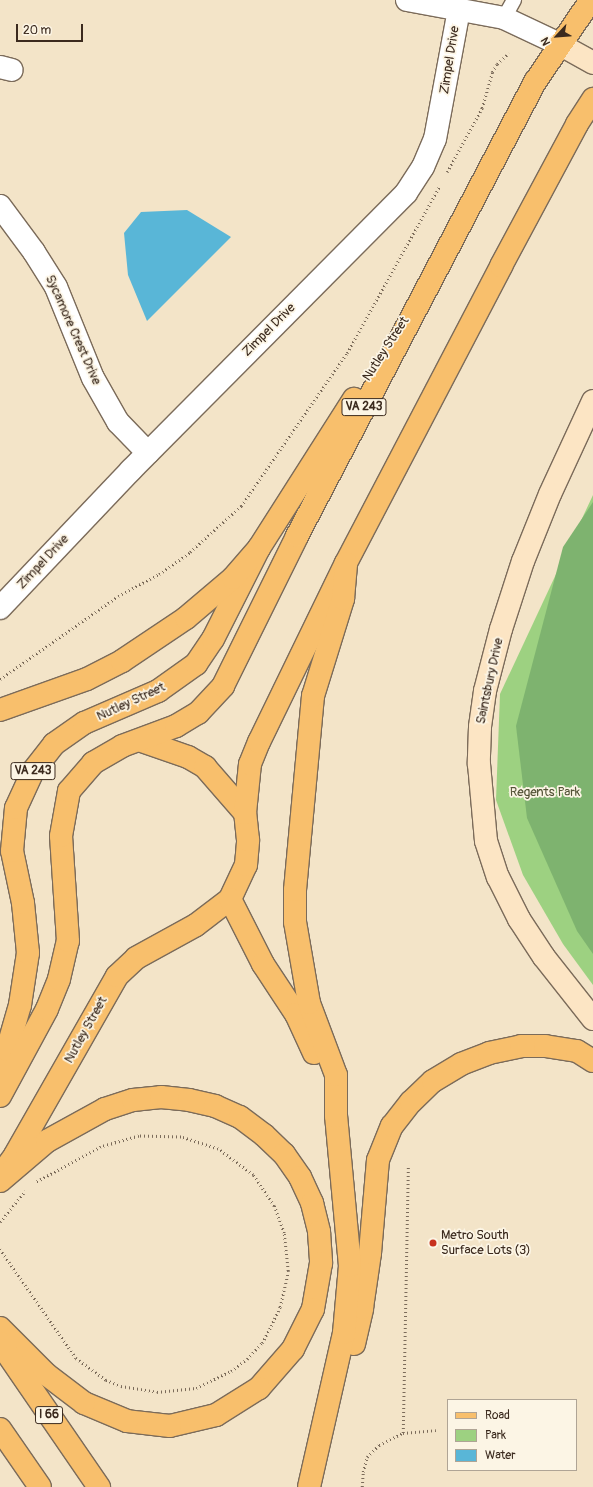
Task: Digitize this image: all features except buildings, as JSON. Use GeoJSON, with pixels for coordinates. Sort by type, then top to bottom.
{"type":"FeatureCollection","features":[{"type":"Feature","properties":{"kind":"main road","name":"Nutley Street"},"geometry":{"type":"LineString","coordinates":[[0,1095],[47,1009],[59,979],[68,942],[61,836],[69,792],[93,763],[122,746],[142,741],[176,726],[198,713],[223,686],[430,280],[535,82],[559,44],[591,0]]}},
{"type":"Feature","properties":{"kind":"main road","name":"Nutley Street"},"geometry":{"type":"LineString","coordinates":[[0,1176],[15,1155],[117,976],[136,958],[196,925],[230,899],[246,865],[248,840],[245,813],[250,764],[346,563],[501,266],[577,124],[593,99]]}},
{"type":"Feature","properties":{"kind":"main road","name":"Nutley Street"},"geometry":{"type":"LineString","coordinates":[[0,1095],[7,1050],[20,1005],[28,953],[23,903],[12,852],[16,808],[33,771],[54,744],[84,723],[158,691],[196,664],[213,639],[259,548],[430,280]]}},
{"type":"Feature","properties":{"kind":"main road"},"geometry":{"type":"LineString","coordinates":[[0,710],[87,680],[122,661],[186,618],[233,578],[259,548]]}},
{"type":"Feature","properties":{"kind":"main road"},"geometry":{"type":"LineString","coordinates":[[309,1487],[344,1333],[350,1266],[336,1116],[336,1075],[309,1003],[302,971],[295,922],[295,890],[313,696],[343,599],[346,563]]}},
{"type":"Feature","properties":{"kind":"main road"},"geometry":{"type":"LineString","coordinates":[[142,741],[188,757],[205,767],[245,813]]}},
{"type":"Feature","properties":{"kind":"main road"},"geometry":{"type":"LineString","coordinates":[[230,899],[263,964],[296,1014],[321,1071],[336,1116]]}},
{"type":"Feature","properties":{"kind":"main road"},"geometry":{"type":"LineString","coordinates":[[316,1453],[346,1376],[362,1308],[370,1253],[374,1177],[378,1160],[392,1126],[433,1081],[461,1064],[488,1053],[521,1046],[545,1046],[577,1051],[593,1061]]}},
{"type":"Feature","properties":{"kind":"main road"},"geometry":{"type":"LineString","coordinates":[[0,1181],[47,1141],[105,1109],[133,1100],[161,1097],[189,1100],[215,1106],[240,1118],[264,1135],[284,1154],[300,1178],[312,1203],[319,1232],[321,1263],[314,1309],[292,1349],[259,1388],[216,1415],[170,1426],[127,1421],[84,1403],[46,1374],[0,1328]]}},
{"type":"Feature","properties":{"kind":"main road","name":"I 66"},"geometry":{"type":"LineString","coordinates":[[0,1343],[99,1487]]}},
{"type":"Feature","properties":{"kind":"main road"},"geometry":{"type":"LineString","coordinates":[[0,1429],[40,1487]]}},
{"type":"Feature","properties":{"kind":"street"},"geometry":{"type":"LineString","coordinates":[[407,0],[459,10],[509,9],[559,44],[593,63]]}},
{"type":"Feature","properties":{"kind":"street","name":"Zimpel Drive"},"geometry":{"type":"LineString","coordinates":[[0,608],[148,453],[406,193],[423,167],[435,139],[459,10]]}},
{"type":"Feature","properties":{"kind":"street","name":"Sycamore Crest Drive"},"geometry":{"type":"LineString","coordinates":[[0,206],[34,252],[56,287],[93,378],[118,422],[148,453]]}},
{"type":"Feature","properties":{"kind":"street","name":"Saintsbury Drive"},"geometry":{"type":"LineString","coordinates":[[593,401],[550,494],[524,561],[501,629],[485,691],[480,727],[479,764],[486,841],[498,877],[519,919],[544,957],[593,1019]]}},
{"type":"Feature","properties":{"kind":"path"},"geometry":{"type":"LineString","coordinates":[[445,176],[482,108],[492,72],[509,53]]}},
{"type":"Feature","properties":{"kind":"path"},"geometry":{"type":"LineString","coordinates":[[0,679],[118,596],[159,574],[190,552],[241,506],[347,353],[442,182]]}},
{"type":"Feature","properties":{"kind":"path"},"geometry":{"type":"LineString","coordinates":[[0,1249],[76,1358],[106,1380],[121,1386],[157,1392],[196,1388],[231,1371],[247,1359],[262,1343],[271,1326],[280,1307],[288,1271],[284,1233],[274,1206],[253,1175],[218,1149],[182,1137],[161,1135],[133,1138],[101,1148],[33,1184]]}},
{"type":"Feature","properties":{"kind":"path"},"geometry":{"type":"LineString","coordinates":[[403,1433],[408,1167]]}},
{"type":"Feature","properties":{"kind":"path"},"geometry":{"type":"LineString","coordinates":[[0,1222],[28,1188]]}},
{"type":"Feature","properties":{"kind":"path"},"geometry":{"type":"LineString","coordinates":[[362,1487],[363,1472],[367,1457],[379,1445],[403,1433],[436,1430]]}},
{"type":"Feature","properties":{"kind":"green space","name":"Regents Park"},"geometry":{"type":"Polygon","coordinates":[[[593,495],[593,985],[563,944],[523,875],[496,800],[500,694],[593,495]]]}},
{"type":"Feature","properties":{"kind":"green space","name":"Regents Park"},"geometry":{"type":"Polygon","coordinates":[[[593,502],[593,954],[577,931],[527,818],[516,726],[563,547],[593,502]]]}},
{"type":"Feature","properties":{"kind":"water"},"geometry":{"type":"Polygon","coordinates":[[[187,210],[231,237],[147,321],[128,275],[124,233],[141,212],[187,210]]]}},
{"type":"Feature","properties":{"kind":"place","name":"Metro South Surface Lots (3)"},"geometry":{"type":"Point","coordinates":[433,1243]}}]}
